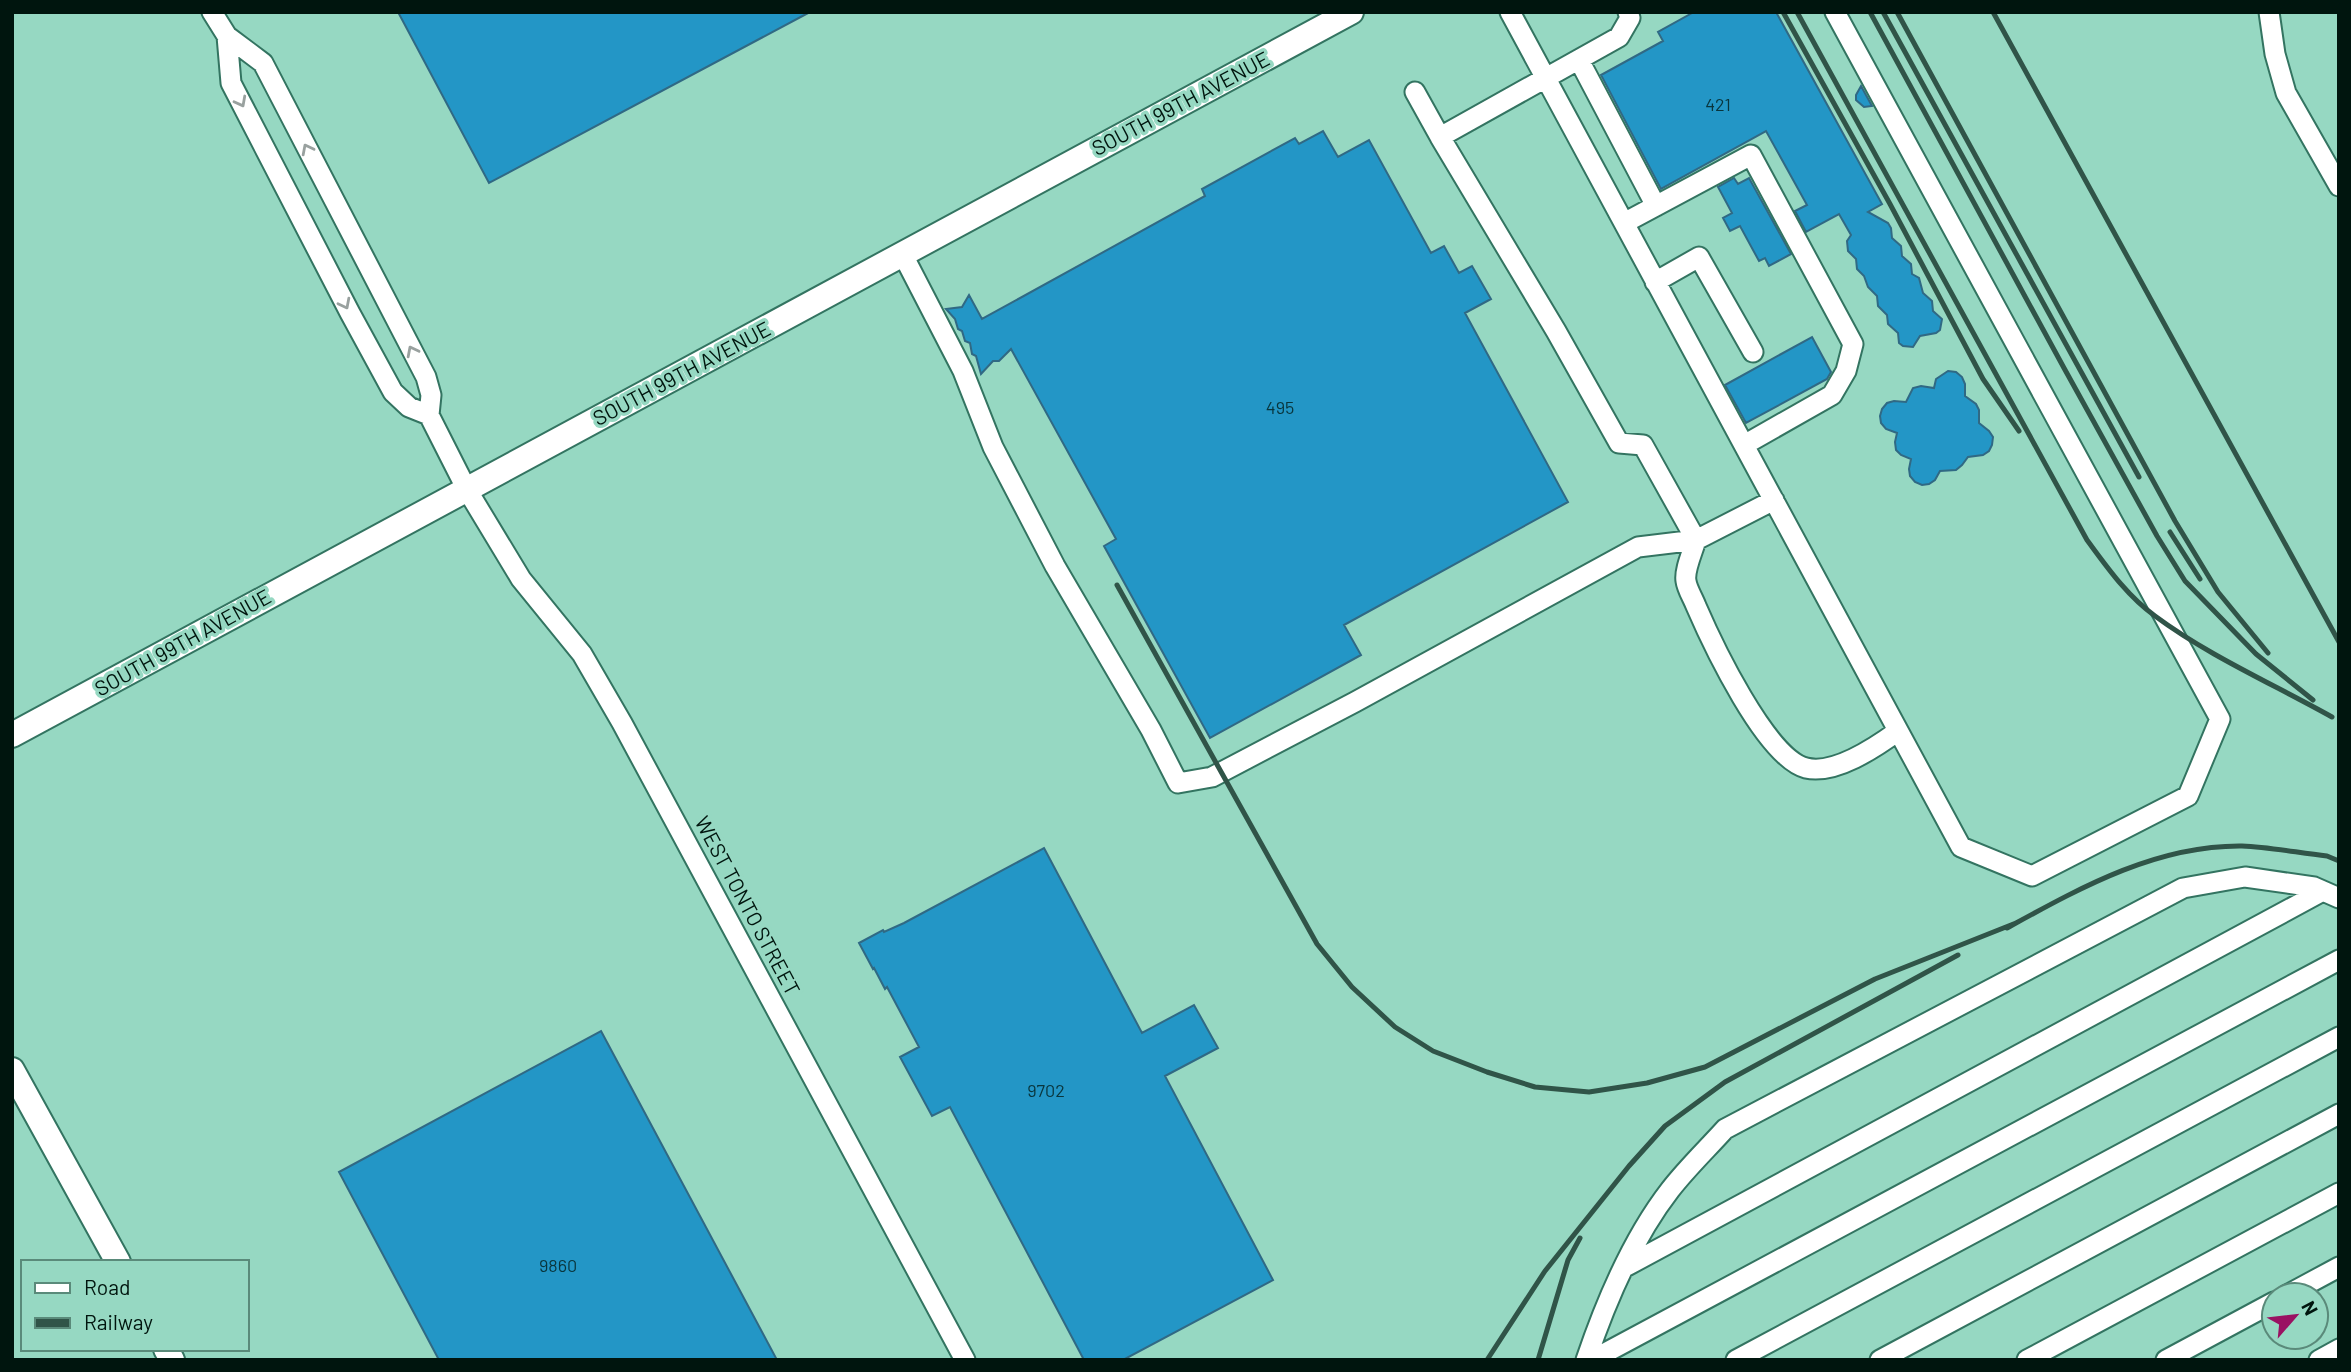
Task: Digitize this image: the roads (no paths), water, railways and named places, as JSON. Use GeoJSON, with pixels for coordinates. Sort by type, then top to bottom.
{"type":"FeatureCollection","features":[{"type":"Feature","properties":{"kind":"main road","name":"SOUTH 99TH AVENUE"},"geometry":{"type":"LineString","coordinates":[[12,735],[1351,12]]}},
{"type":"Feature","properties":{"kind":"main road"},"geometry":{"type":"LineString","coordinates":[[12,1070],[117,1260]]}},
{"type":"Feature","properties":{"kind":"street"},"geometry":{"type":"LineString","coordinates":[[212,12],[227,36],[263,63],[426,377],[431,395],[429,415],[409,407],[393,392],[350,313],[231,83],[227,36]]}},
{"type":"Feature","properties":{"kind":"street"},"geometry":{"type":"LineString","coordinates":[[1510,12],[1961,847],[2032,876],[2188,796],[2220,719],[1835,12]]}},
{"type":"Feature","properties":{"kind":"street"},"geometry":{"type":"LineString","coordinates":[[1440,137],[1619,37],[1630,18],[1628,12]]}},
{"type":"Feature","properties":{"kind":"street"},"geometry":{"type":"LineString","coordinates":[[2269,12],[2274,54],[2286,93],[2339,186]]}},
{"type":"Feature","properties":{"kind":"street"},"geometry":{"type":"LineString","coordinates":[[1579,60],[1657,206]]}},
{"type":"Feature","properties":{"kind":"street"},"geometry":{"type":"LineString","coordinates":[[1415,92],[1619,443],[1643,444],[1696,540],[1685,580],[1713,646],[1754,718],[1797,765],[1809,769],[1838,765],[1874,748],[1898,731]]}},
{"type":"Feature","properties":{"kind":"street"},"geometry":{"type":"LineString","coordinates":[[1624,223],[1751,155],[1853,344],[1846,371],[1832,395],[1744,445]]}},
{"type":"Feature","properties":{"kind":"street"},"geometry":{"type":"LineString","coordinates":[[903,255],[963,371],[993,447],[1049,554],[1151,730],[1178,783],[1212,777],[1638,547],[1696,540],[1774,500]]}},
{"type":"Feature","properties":{"kind":"street"},"geometry":{"type":"LineString","coordinates":[[1655,282],[1699,257],[1753,352]]}},
{"type":"Feature","properties":{"kind":"street","name":"WEST TONTO STREET"},"geometry":{"type":"LineString","coordinates":[[429,415],[466,488],[521,579],[582,654],[622,723],[965,1360]]}},
{"type":"Feature","properties":{"kind":"street"},"geometry":{"type":"LineString","coordinates":[[1586,1360],[1602,1313],[1622,1268],[1670,1191],[1725,1129],[2183,888],[2245,877],[2314,887],[2331,894]]}},
{"type":"Feature","properties":{"kind":"street"},"geometry":{"type":"LineString","coordinates":[[1622,1268],[2331,894]]}},
{"type":"Feature","properties":{"kind":"street"},"geometry":{"type":"LineString","coordinates":[[1592,1360],[2339,960]]}},
{"type":"Feature","properties":{"kind":"street"},"geometry":{"type":"LineString","coordinates":[[1736,1360],[2339,1037]]}},
{"type":"Feature","properties":{"kind":"street"},"geometry":{"type":"LineString","coordinates":[[1880,1360],[2339,1114]]}},
{"type":"Feature","properties":{"kind":"street"},"geometry":{"type":"LineString","coordinates":[[2027,1360],[2339,1193]]}},
{"type":"Feature","properties":{"kind":"street"},"geometry":{"type":"LineString","coordinates":[[2313,1281],[2339,1267]]}},
{"type":"Feature","properties":{"kind":"street"},"geometry":{"type":"LineString","coordinates":[[2166,1360],[2260,1310]]}},
{"type":"Feature","properties":{"kind":"street"},"geometry":{"type":"LineString","coordinates":[[2319,1360],[2339,1349]]}},
{"type":"Feature","properties":{"kind":"railway"},"geometry":{"type":"LineString","coordinates":[[1783,12],[1983,379],[2019,431]]}},
{"type":"Feature","properties":{"kind":"railway"},"geometry":{"type":"LineString","coordinates":[[1797,12],[2087,540],[2102,560],[2135,599],[2155,616],[2219,657],[2332,717]]}},
{"type":"Feature","properties":{"kind":"railway"},"geometry":{"type":"LineString","coordinates":[[1870,12],[2157,536],[2185,581],[2256,654],[2313,700]]}},
{"type":"Feature","properties":{"kind":"railway"},"geometry":{"type":"LineString","coordinates":[[1883,12],[2139,477]]}},
{"type":"Feature","properties":{"kind":"railway"},"geometry":{"type":"LineString","coordinates":[[1897,12],[2175,521],[2218,592],[2268,653]]}},
{"type":"Feature","properties":{"kind":"railway"},"geometry":{"type":"LineString","coordinates":[[1993,12],[2339,642]]}},
{"type":"Feature","properties":{"kind":"railway"},"geometry":{"type":"LineString","coordinates":[[2170,532],[2200,579]]}},
{"type":"Feature","properties":{"kind":"railway"},"geometry":{"type":"LineString","coordinates":[[1117,585],[1317,944],[1352,987],[1395,1027],[1433,1051],[1487,1072],[1535,1087],[1589,1092],[1647,1083],[1705,1067],[1875,979],[2016,923]]}},
{"type":"Feature","properties":{"kind":"railway"},"geometry":{"type":"LineString","coordinates":[[2007,928],[2091,884],[2149,861],[2179,853],[2242,846],[2327,856],[2339,861]]}},
{"type":"Feature","properties":{"kind":"railway"},"geometry":{"type":"LineString","coordinates":[[1487,1360],[1545,1271],[1629,1166],[1665,1126],[1725,1082],[1958,955]]}},
{"type":"Feature","properties":{"kind":"railway"},"geometry":{"type":"LineString","coordinates":[[1538,1360],[1568,1260],[1580,1238]]}}]}
